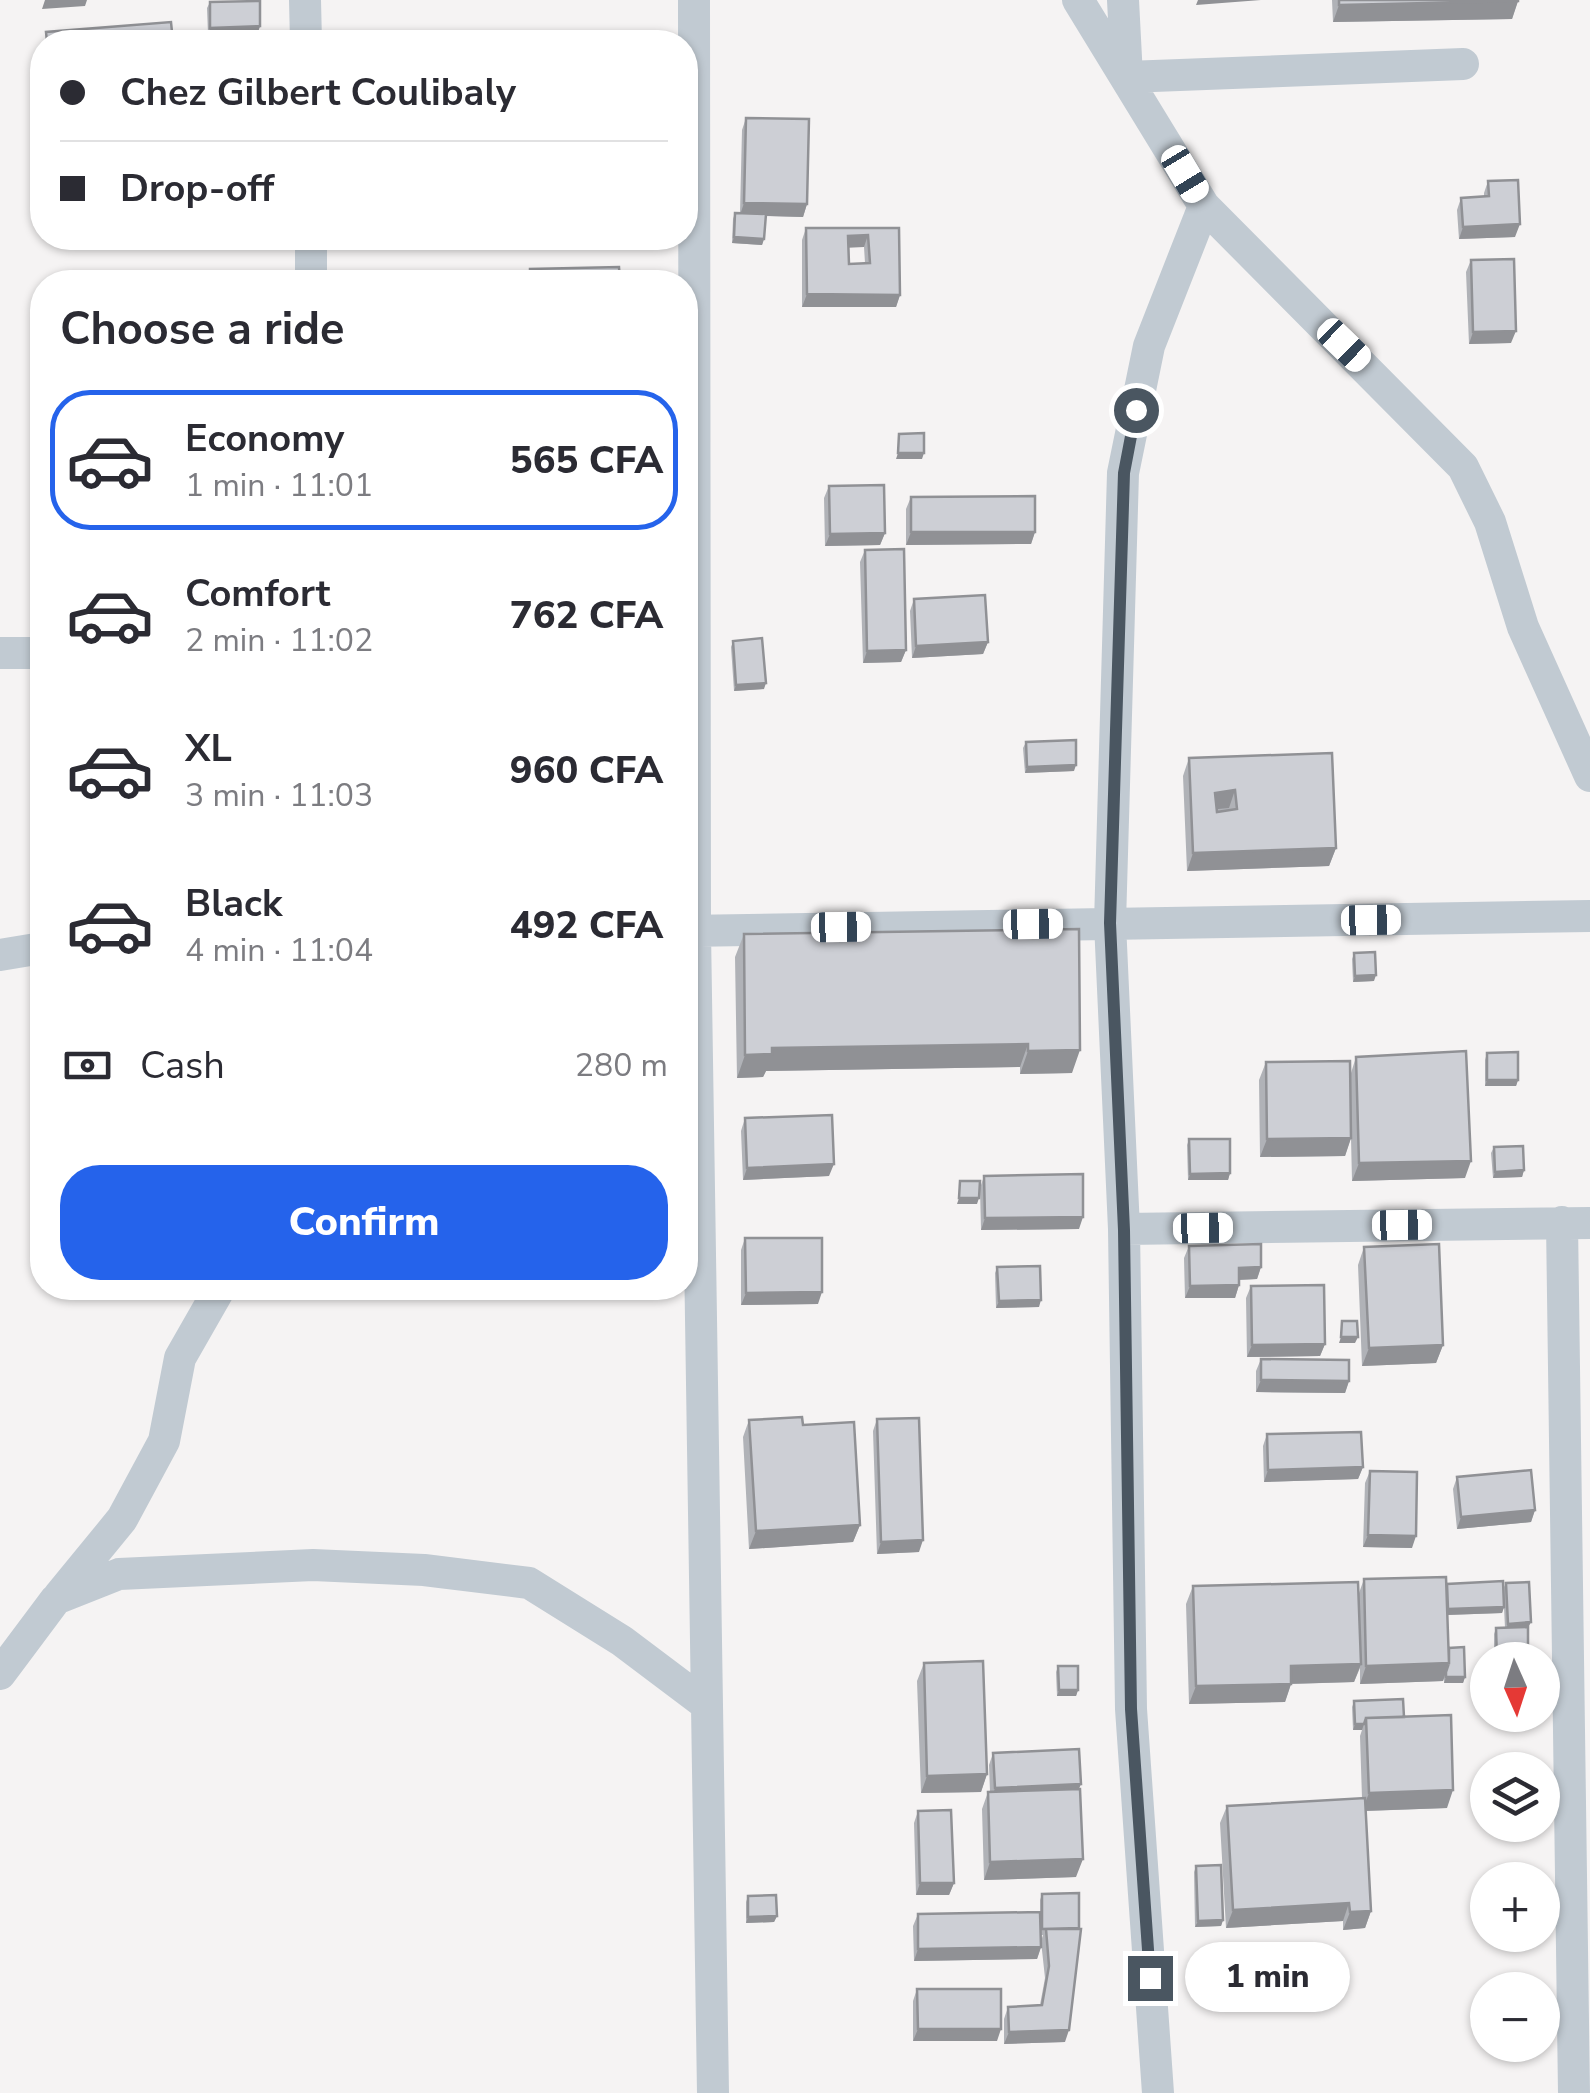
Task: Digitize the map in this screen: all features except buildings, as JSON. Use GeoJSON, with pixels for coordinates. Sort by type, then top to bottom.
{"type":"FeatureCollection","features":[{"type":"Feature","properties":{"kind":"street"},"geometry":{"type":"LineString","coordinates":[[304,0],[305,30]]}},
{"type":"Feature","properties":{"kind":"street"},"geometry":{"type":"LineString","coordinates":[[694,0],[694,30]]}},
{"type":"Feature","properties":{"kind":"street"},"geometry":{"type":"LineString","coordinates":[[1078,0],[1204,206],[1463,467],[1490,522],[1523,627],[1590,776]]}},
{"type":"Feature","properties":{"kind":"street"},"geometry":{"type":"LineString","coordinates":[[1123,0],[1128,77]]}},
{"type":"Feature","properties":{"kind":"street"},"geometry":{"type":"LineString","coordinates":[[1128,77],[1463,64]]}},
{"type":"Feature","properties":{"kind":"street"},"geometry":{"type":"LineString","coordinates":[[1158,2093],[1131,1709],[1124,1230],[1110,923],[1124,473],[1150,346],[1204,206]]}},
{"type":"Feature","properties":{"kind":"street"},"geometry":{"type":"LineString","coordinates":[[0,654],[30,653]]}},
{"type":"Feature","properties":{"kind":"street"},"geometry":{"type":"LineString","coordinates":[[698,931],[1590,916]]}},
{"type":"Feature","properties":{"kind":"street"},"geometry":{"type":"LineString","coordinates":[[0,955],[30,950]]}},
{"type":"Feature","properties":{"kind":"street"},"geometry":{"type":"LineString","coordinates":[[1124,1230],[1576,1223],[1580,1777],[1574,2093]]}},
{"type":"Feature","properties":{"kind":"street"},"geometry":{"type":"LineString","coordinates":[[698,1296],[713,2093]]}},
{"type":"Feature","properties":{"kind":"street"},"geometry":{"type":"LineString","coordinates":[[0,1674],[122,1519],[164,1440],[180,1358],[213,1300]]}},
{"type":"Feature","properties":{"kind":"street"},"geometry":{"type":"LineString","coordinates":[[56,1599],[119,1574],[182,1568],[313,1564],[424,1570],[529,1584],[622,1642],[707,1706]]}},
{"type":"Feature","properties":{"kind":"route"},"geometry":{"type":"LineString","coordinates":[[1136,410],[1124,473],[1110,923],[1124,1230],[1131,1709],[1150,1978]]}}]}
